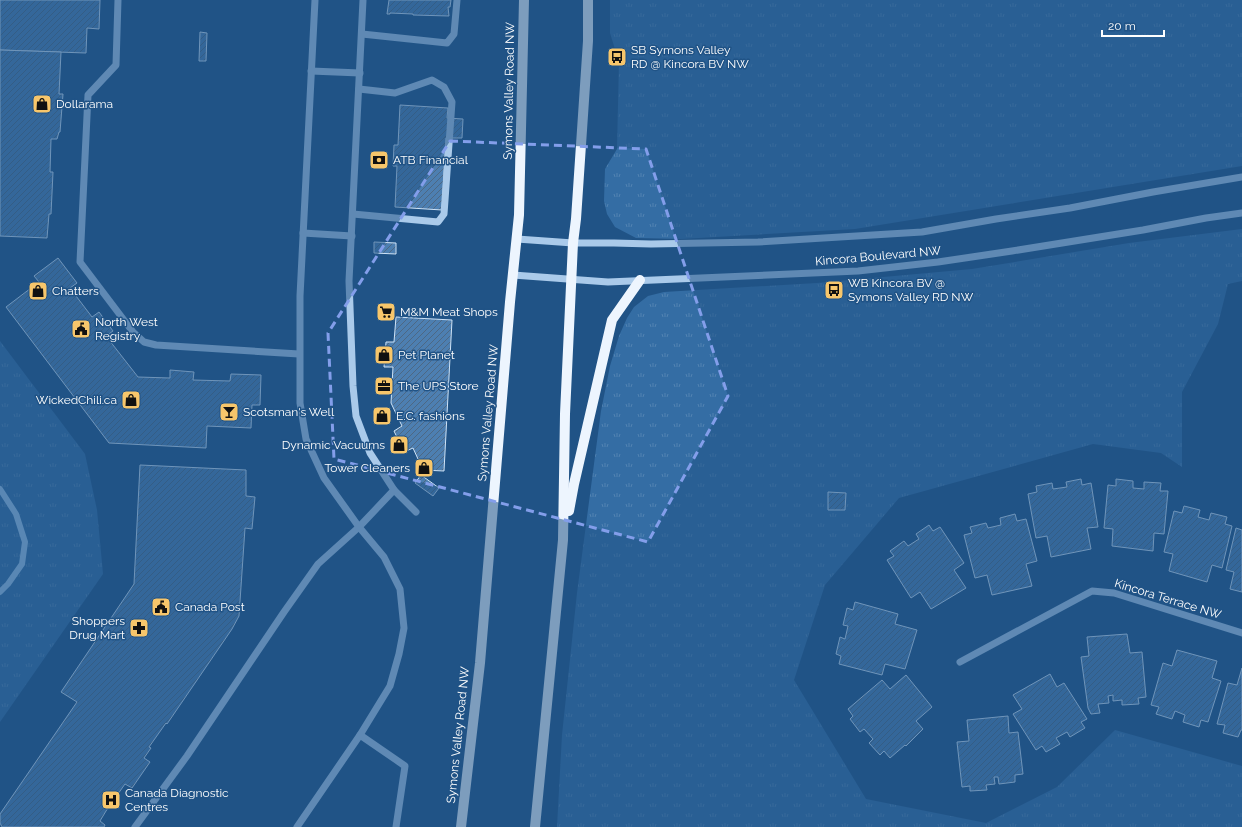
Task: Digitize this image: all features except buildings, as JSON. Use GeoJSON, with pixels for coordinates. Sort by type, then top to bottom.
{"type":"FeatureCollection","features":[{"type":"Feature","properties":{"kind":"main road","name":"Symons Valley Road NW"},"geometry":{"type":"LineString","coordinates":[[461,827],[480,663],[519,216],[524,0]]}},
{"type":"Feature","properties":{"kind":"main road"},"geometry":{"type":"LineString","coordinates":[[535,827],[563,540],[565,414],[574,243],[588,41],[588,0]]}},
{"type":"Feature","properties":{"kind":"main road"},"geometry":{"type":"LineString","coordinates":[[563,540],[574,484],[612,320],[640,280]]}},
{"type":"Feature","properties":{"kind":"street"},"geometry":{"type":"LineString","coordinates":[[118,0],[116,65],[88,95],[80,262],[133,332],[144,342],[156,345],[299,354]]}},
{"type":"Feature","properties":{"kind":"street"},"geometry":{"type":"LineString","coordinates":[[297,827],[360,735],[390,686],[404,628],[400,589],[384,557],[359,527],[324,478],[306,439],[300,403],[299,354],[303,233],[314,0]]}},
{"type":"Feature","properties":{"kind":"street"},"geometry":{"type":"LineString","coordinates":[[364,0],[349,281],[353,386],[356,416],[370,453],[394,490],[416,512]]}},
{"type":"Feature","properties":{"kind":"street"},"geometry":{"type":"LineString","coordinates":[[362,34],[447,43],[454,34],[457,0]]}},
{"type":"Feature","properties":{"kind":"street"},"geometry":{"type":"LineString","coordinates":[[311,71],[360,73]]}},
{"type":"Feature","properties":{"kind":"street"},"geometry":{"type":"LineString","coordinates":[[353,214],[438,222],[444,214],[452,102],[444,87],[432,80],[395,93],[359,89]]}},
{"type":"Feature","properties":{"kind":"street","name":"Kincora Boulevard NW"},"geometry":{"type":"LineString","coordinates":[[517,239],[574,243],[651,244],[758,242],[922,232],[1070,208],[1242,177]]}},
{"type":"Feature","properties":{"kind":"street","name":"Kincora Boulevard NW"},"geometry":{"type":"LineString","coordinates":[[513,276],[608,282],[858,271],[1012,251],[1242,213]]}},
{"type":"Feature","properties":{"kind":"street"},"geometry":{"type":"LineString","coordinates":[[303,233],[352,236]]}},
{"type":"Feature","properties":{"kind":"street"},"geometry":{"type":"LineString","coordinates":[[135,827],[187,756],[318,564],[359,527],[394,490]]}},
{"type":"Feature","properties":{"kind":"street","name":"Kincora Terrace NW"},"geometry":{"type":"LineString","coordinates":[[960,662],[1092,591],[1114,593],[1242,633]]}},
{"type":"Feature","properties":{"kind":"street"},"geometry":{"type":"LineString","coordinates":[[360,735],[405,766],[396,827]]}},
{"type":"Feature","properties":{"kind":"highlighted area"},"geometry":{"type":"Polygon","coordinates":[[[450,141],[646,149],[728,396],[648,542],[334,459],[328,333],[450,141]]]}},
{"type":"Feature","properties":{"kind":"green space"},"geometry":{"type":"Polygon","coordinates":[[[610,0],[1242,0],[1242,166],[855,229],[681,239],[636,238],[615,227],[607,214],[604,201],[605,169],[617,149],[619,62],[610,33],[610,0]]]}},
{"type":"Feature","properties":{"kind":"green space"},"geometry":{"type":"Polygon","coordinates":[[[1242,229],[1242,281],[1228,284],[1218,324],[1182,392],[1182,467],[1161,453],[1093,444],[899,498],[825,585],[794,680],[866,799],[986,823],[1057,787],[1115,730],[1242,766],[1242,827],[557,827],[562,735],[577,593],[601,411],[610,366],[619,336],[634,307],[648,296],[664,292],[817,283],[972,269],[1129,243],[1242,229]]]}},
{"type":"Feature","properties":{"kind":"green space"},"geometry":{"type":"Polygon","coordinates":[[[0,341],[85,454],[97,510],[103,574],[0,722],[0,341]]]}},
{"type":"Feature","properties":{"kind":"waterway"},"geometry":{"type":"LineString","coordinates":[[0,489],[16,514],[25,542],[22,564],[8,584],[0,592]]}},
{"type":"Feature","properties":{"kind":"place","name":"SB Symons Valley RD @ Kincora BV NW"},"geometry":{"type":"Point","coordinates":[617,57]}},
{"type":"Feature","properties":{"kind":"place","name":"Dollarama"},"geometry":{"type":"Point","coordinates":[42,104]}},
{"type":"Feature","properties":{"kind":"place","name":"ATB Financial"},"geometry":{"type":"Point","coordinates":[379,160]}},
{"type":"Feature","properties":{"kind":"place","name":"WB Kincora BV @ Symons Valley RD NW"},"geometry":{"type":"Point","coordinates":[834,290]}},
{"type":"Feature","properties":{"kind":"place","name":"Chatters"},"geometry":{"type":"Point","coordinates":[38,291]}},
{"type":"Feature","properties":{"kind":"place","name":"M&M Meat Shops"},"geometry":{"type":"Point","coordinates":[386,312]}},
{"type":"Feature","properties":{"kind":"place","name":"North West Registry"},"geometry":{"type":"Point","coordinates":[81,329]}},
{"type":"Feature","properties":{"kind":"place","name":"Pet Planet"},"geometry":{"type":"Point","coordinates":[384,355]}},
{"type":"Feature","properties":{"kind":"place","name":"The UPS Store"},"geometry":{"type":"Point","coordinates":[384,386]}},
{"type":"Feature","properties":{"kind":"place","name":"WickedChili.ca"},"geometry":{"type":"Point","coordinates":[131,400]}},
{"type":"Feature","properties":{"kind":"place","name":"Scotsman's Well"},"geometry":{"type":"Point","coordinates":[229,412]}},
{"type":"Feature","properties":{"kind":"place","name":"E.C. fashions"},"geometry":{"type":"Point","coordinates":[382,416]}},
{"type":"Feature","properties":{"kind":"place","name":"Dynamic Vacuums"},"geometry":{"type":"Point","coordinates":[399,445]}},
{"type":"Feature","properties":{"kind":"place","name":"Tower Cleaners"},"geometry":{"type":"Point","coordinates":[424,468]}},
{"type":"Feature","properties":{"kind":"place","name":"Canada Post"},"geometry":{"type":"Point","coordinates":[161,607]}},
{"type":"Feature","properties":{"kind":"place","name":"Shoppers Drug Mart"},"geometry":{"type":"Point","coordinates":[139,628]}},
{"type":"Feature","properties":{"kind":"place","name":"Canada Diagnostic Centres"},"geometry":{"type":"Point","coordinates":[111,800]}}]}
